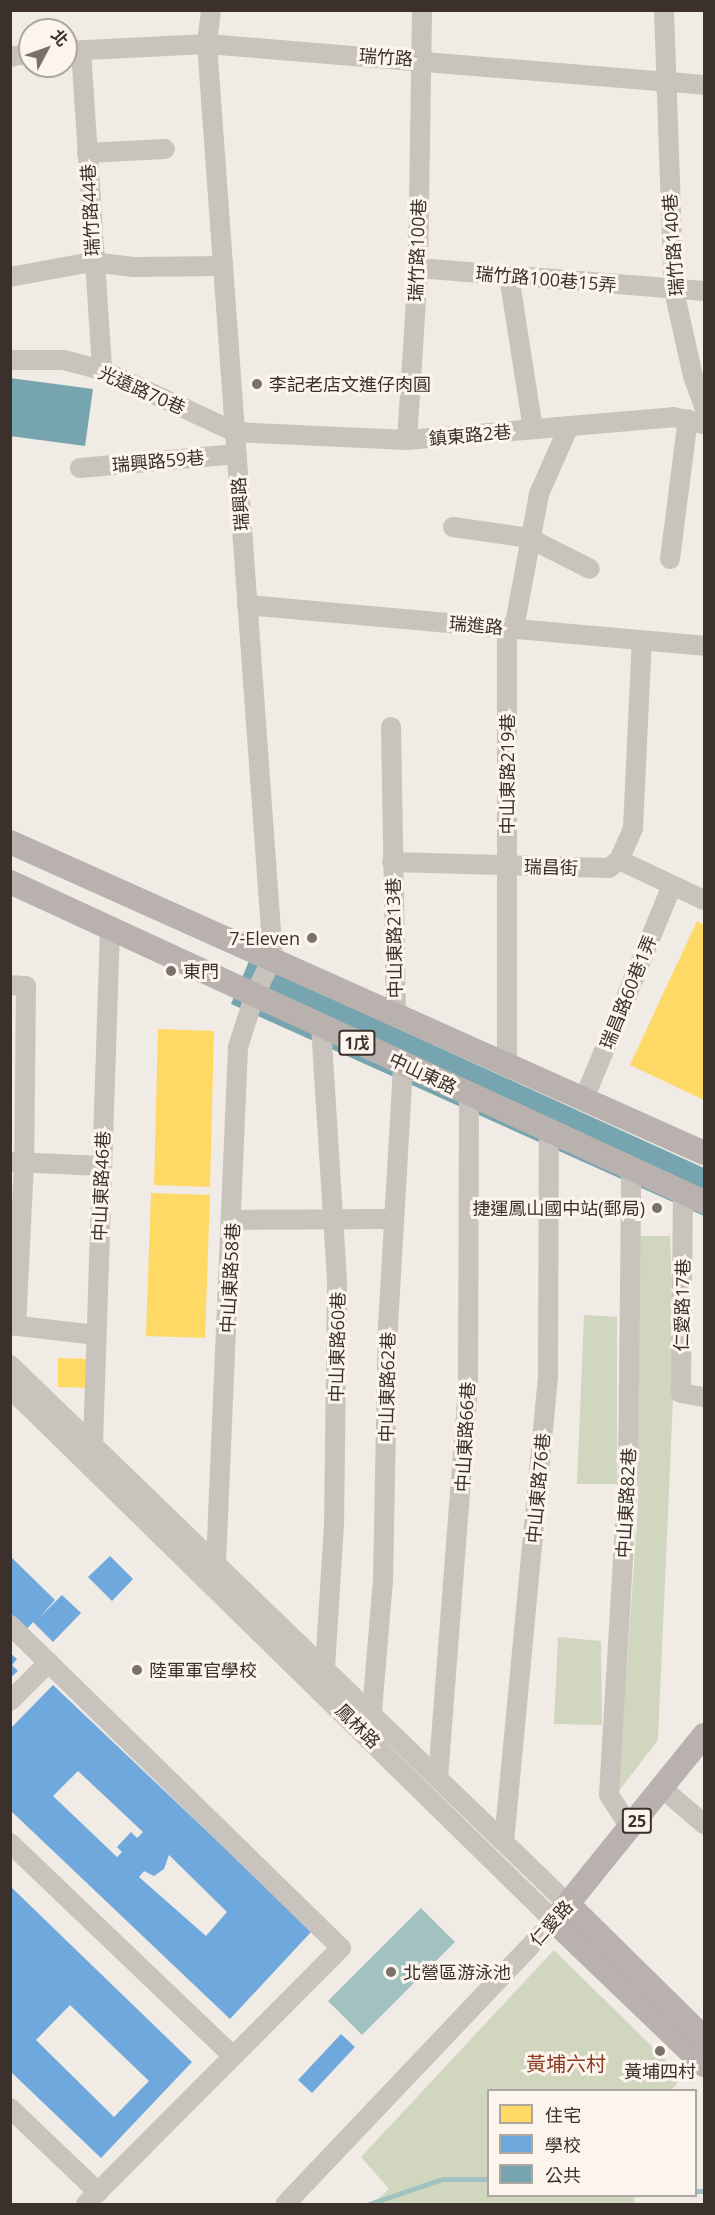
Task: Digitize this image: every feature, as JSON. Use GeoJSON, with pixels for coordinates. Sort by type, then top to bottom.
{"type":"FeatureCollection","features":[{"type":"Feature","properties":{"kind":"main road","name":"1戊"},"geometry":{"type":"LineString","coordinates":[[10,842],[273,957],[705,1153]]}},
{"type":"Feature","properties":{"kind":"main road","name":"中山東路"},"geometry":{"type":"LineString","coordinates":[[10,882],[694,1198]]}},
{"type":"Feature","properties":{"kind":"main road","name":"仁愛路"},"geometry":{"type":"LineString","coordinates":[[562,1913],[705,1735]]}},
{"type":"Feature","properties":{"kind":"main road","name":"鳳林路"},"geometry":{"type":"LineString","coordinates":[[562,1913],[705,2038]]}},
{"type":"Feature","properties":{"kind":"main road","name":"鳳林路"},"geometry":{"type":"LineString","coordinates":[[562,1913],[705,2066]]}},
{"type":"Feature","properties":{"kind":"street","name":"瑞興路"},"geometry":{"type":"LineString","coordinates":[[211,10],[207,44],[273,957]]}},
{"type":"Feature","properties":{"kind":"street","name":"瑞竹路100巷"},"geometry":{"type":"LineString","coordinates":[[407,440],[418,268],[423,10]]}},
{"type":"Feature","properties":{"kind":"street","name":"瑞竹路140巷"},"geometry":{"type":"LineString","coordinates":[[664,10],[664,80],[674,291],[693,376],[705,407]]}},
{"type":"Feature","properties":{"kind":"street","name":"瑞竹路"},"geometry":{"type":"LineString","coordinates":[[78,51],[207,44],[705,85]]}},
{"type":"Feature","properties":{"kind":"street","name":"瑞竹路44巷"},"geometry":{"type":"LineString","coordinates":[[77,78],[87,153],[92,262],[102,370]]}},
{"type":"Feature","properties":{"kind":"street"},"geometry":{"type":"LineString","coordinates":[[87,153],[165,149]]}},
{"type":"Feature","properties":{"kind":"street"},"geometry":{"type":"LineString","coordinates":[[10,277],[92,262],[134,267],[223,266]]}},
{"type":"Feature","properties":{"kind":"street","name":"瑞竹路100巷15弄"},"geometry":{"type":"LineString","coordinates":[[418,268],[674,291],[705,291]]}},
{"type":"Feature","properties":{"kind":"street"},"geometry":{"type":"LineString","coordinates":[[509,276],[533,429]]}},
{"type":"Feature","properties":{"kind":"street","name":"光遠路70巷"},"geometry":{"type":"LineString","coordinates":[[10,360],[64,360],[102,370],[235,432]]}},
{"type":"Feature","properties":{"kind":"street","name":"鎮東路2巷"},"geometry":{"type":"LineString","coordinates":[[235,432],[407,440],[673,417],[696,422]]}},
{"type":"Feature","properties":{"kind":"street"},"geometry":{"type":"LineString","coordinates":[[670,559],[696,422]]}},
{"type":"Feature","properties":{"kind":"street","name":"中山東路219巷"},"geometry":{"type":"LineString","coordinates":[[507,1065],[510,628],[539,494],[569,426]]}},
{"type":"Feature","properties":{"kind":"street","name":"瑞興路59巷"},"geometry":{"type":"LineString","coordinates":[[80,468],[236,454]]}},
{"type":"Feature","properties":{"kind":"street"},"geometry":{"type":"LineString","coordinates":[[453,527],[529,538],[590,569]]}},
{"type":"Feature","properties":{"kind":"street","name":"瑞進路"},"geometry":{"type":"LineString","coordinates":[[247,605],[705,646]]}},
{"type":"Feature","properties":{"kind":"street"},"geometry":{"type":"LineString","coordinates":[[642,640],[633,828],[619,860],[705,900]]}},
{"type":"Feature","properties":{"kind":"street"},"geometry":{"type":"LineString","coordinates":[[391,727],[392,862]]}},
{"type":"Feature","properties":{"kind":"street","name":"瑞昌街"},"geometry":{"type":"LineString","coordinates":[[392,862],[609,868],[619,860]]}},
{"type":"Feature","properties":{"kind":"street","name":"中山東路213巷"},"geometry":{"type":"LineString","coordinates":[[392,862],[396,1014]]}},
{"type":"Feature","properties":{"kind":"street","name":"瑞昌路60巷1弄"},"geometry":{"type":"LineString","coordinates":[[584,1099],[672,885]]}},
{"type":"Feature","properties":{"kind":"street","name":"中山東路46巷"},"geometry":{"type":"LineString","coordinates":[[93,1444],[110,928]]}},
{"type":"Feature","properties":{"kind":"street"},"geometry":{"type":"LineString","coordinates":[[255,994],[273,957]]}},
{"type":"Feature","properties":{"kind":"street"},"geometry":{"type":"LineString","coordinates":[[10,985],[26,986],[17,1162],[13,1325],[96,1335]]}},
{"type":"Feature","properties":{"kind":"street","name":"中山東路58巷"},"geometry":{"type":"LineString","coordinates":[[216,1564],[233,1220],[238,1047],[255,994]]}},
{"type":"Feature","properties":{"kind":"street","name":"中山東路60巷"},"geometry":{"type":"LineString","coordinates":[[321,1026],[337,1283],[334,1525],[325,1668]]}},
{"type":"Feature","properties":{"kind":"street","name":"中山東路62巷"},"geometry":{"type":"LineString","coordinates":[[372,1711],[383,1581],[393,1219],[403,1063]]}},
{"type":"Feature","properties":{"kind":"street","name":"中山東路66巷"},"geometry":{"type":"LineString","coordinates":[[438,1778],[468,1388],[469,1095]]}},
{"type":"Feature","properties":{"kind":"street","name":"中山東路76巷"},"geometry":{"type":"LineString","coordinates":[[504,1842],[548,1376],[549,1132]]}},
{"type":"Feature","properties":{"kind":"street"},"geometry":{"type":"LineString","coordinates":[[17,1162],[102,1166]]}},
{"type":"Feature","properties":{"kind":"street","name":"中山東路82巷"},"geometry":{"type":"LineString","coordinates":[[631,1170],[628,1478],[609,1795],[631,1829]]}},
{"type":"Feature","properties":{"kind":"street","name":"仁愛路17巷"},"geometry":{"type":"LineString","coordinates":[[694,1198],[681,1393],[705,1397]]}},
{"type":"Feature","properties":{"kind":"street"},"geometry":{"type":"LineString","coordinates":[[233,1220],[393,1219]]}},
{"type":"Feature","properties":{"kind":"street","name":"鳳林路"},"geometry":{"type":"LineString","coordinates":[[10,1365],[372,1711],[504,1842],[562,1913]]}},
{"type":"Feature","properties":{"kind":"street","name":"鳳林路"},"geometry":{"type":"LineString","coordinates":[[10,1388],[562,1913]]}},
{"type":"Feature","properties":{"kind":"street"},"geometry":{"type":"LineString","coordinates":[[10,1625],[340,1948],[92,2198],[10,2108]]}},
{"type":"Feature","properties":{"kind":"street"},"geometry":{"type":"LineString","coordinates":[[10,1701],[49,1662]]}},
{"type":"Feature","properties":{"kind":"street"},"geometry":{"type":"LineString","coordinates":[[663,1790],[705,1824]]}},
{"type":"Feature","properties":{"kind":"street"},"geometry":{"type":"LineString","coordinates":[[10,1843],[233,2056]]}},
{"type":"Feature","properties":{"kind":"street","name":"仁愛路"},"geometry":{"type":"LineString","coordinates":[[285,2205],[562,1913]]}},
{"type":"Feature","properties":{"kind":"green space"},"geometry":{"type":"Polygon","coordinates":[[[637,1236],[670,1236],[675,1353],[658,1740],[618,1792],[638,1506],[637,1236]]]}},
{"type":"Feature","properties":{"kind":"green space"},"geometry":{"type":"Polygon","coordinates":[[[584,1315],[617,1317],[617,1484],[577,1484],[584,1315]]]}},
{"type":"Feature","properties":{"kind":"green space"},"geometry":{"type":"Polygon","coordinates":[[[558,1637],[601,1641],[602,1725],[554,1724],[558,1637]]]}},
{"type":"Feature","properties":{"kind":"green space"},"geometry":{"type":"Polygon","coordinates":[[[554,1950],[682,2076],[673,2089],[487,2089],[487,2197],[635,2197],[634,2204],[373,2204],[389,2189],[361,2157],[554,1950]]]}},
{"type":"Feature","properties":{"kind":"water","name":"北營區游泳池"},"geometry":{"type":"Polygon","coordinates":[[[421,1908],[455,1942],[362,2035],[328,2001],[421,1908]]]}},
{"type":"Feature","properties":{"kind":"building: 住宅"},"geometry":{"type":"Polygon","coordinates":[[[697,921],[704,925],[704,1100],[630,1065],[697,921]]]}},
{"type":"Feature","properties":{"kind":"building: 住宅"},"geometry":{"type":"Polygon","coordinates":[[[158,1029],[214,1031],[210,1187],[154,1185],[158,1029]]]}},
{"type":"Feature","properties":{"kind":"building: 住宅"},"geometry":{"type":"Polygon","coordinates":[[[151,1193],[210,1195],[205,1338],[146,1336],[151,1193]]]}},
{"type":"Feature","properties":{"kind":"building: 住宅"},"geometry":{"type":"Polygon","coordinates":[[[58,1358],[91,1359],[91,1388],[58,1387],[58,1358]]]}},
{"type":"Feature","properties":{"kind":"building: 學校"},"geometry":{"type":"Polygon","coordinates":[[[10,1556],[55,1600],[38,1619],[62,1595],[81,1613],[53,1642],[33,1622],[27,1629],[10,1613],[10,1556]]]}},
{"type":"Feature","properties":{"kind":"building: 學校"},"geometry":{"type":"Polygon","coordinates":[[[110,1556],[133,1579],[112,1601],[88,1577],[110,1556]]]}},
{"type":"Feature","properties":{"kind":"building: 學校"},"geometry":{"type":"Polygon","coordinates":[[[10,1653],[17,1659],[12,1665],[18,1671],[10,1678],[10,1653]]]}},
{"type":"Feature","properties":{"kind":"building: 學校"},"geometry":{"type":"Polygon","coordinates":[[[53,1685],[312,1931],[230,2019],[10,1810],[10,1729],[53,1685]],[[78,1771],[53,1796],[117,1857],[122,1852],[117,1847],[131,1832],[137,1838],[143,1832],[78,1771]],[[169,1855],[164,1869],[154,1876],[144,1871],[139,1877],[206,1936],[227,1912],[169,1855]]]}},
{"type":"Feature","properties":{"kind":"building: 學校"},"geometry":{"type":"Polygon","coordinates":[[[10,1886],[192,2062],[101,2158],[10,2071],[10,1886]],[[70,2005],[36,2040],[114,2117],[149,2081],[70,2005]]]}},
{"type":"Feature","properties":{"kind":"building: 學校"},"geometry":{"type":"Polygon","coordinates":[[[341,2034],[355,2047],[312,2093],[298,2080],[341,2034]]]}},
{"type":"Feature","properties":{"kind":"building: 公共"},"geometry":{"type":"Polygon","coordinates":[[[10,378],[93,389],[85,446],[10,436],[10,378]]]}},
{"type":"Feature","properties":{"kind":"building: 公共"},"geometry":{"type":"Polygon","coordinates":[[[249,961],[704,1168],[704,1216],[231,1004],[249,961]]]}},
{"type":"Feature","properties":{"kind":"waterway"},"geometry":{"type":"LineString","coordinates":[[369,2204],[443,2179],[487,2179]]}},
{"type":"Feature","properties":{"kind":"waterway"},"geometry":{"type":"LineString","coordinates":[[697,2191],[704,2191]]}},
{"type":"Feature","properties":{"kind":"place","name":"李記老店文進仔肉圓"},"geometry":{"type":"Point","coordinates":[257,384]}},
{"type":"Feature","properties":{"kind":"place","name":"7-Eleven"},"geometry":{"type":"Point","coordinates":[312,938]}},
{"type":"Feature","properties":{"kind":"place","name":"東門"},"geometry":{"type":"Point","coordinates":[171,971]}},
{"type":"Feature","properties":{"kind":"place","name":"捷運鳳山國中站(郵局)"},"geometry":{"type":"Point","coordinates":[657,1208]}},
{"type":"Feature","properties":{"kind":"place","name":"陸軍軍官學校"},"geometry":{"type":"Point","coordinates":[137,1670]}},
{"type":"Feature","properties":{"kind":"place","name":"北營區游泳池"},"geometry":{"type":"Point","coordinates":[391,1972]}},
{"type":"Feature","properties":{"kind":"place","name":"黃埔四村"},"geometry":{"type":"Point","coordinates":[660,2051]}},
{"type":"Feature","properties":{"kind":"district","name":"黃埔六村"},"geometry":{"type":"Point","coordinates":[566,2063]}}]}
